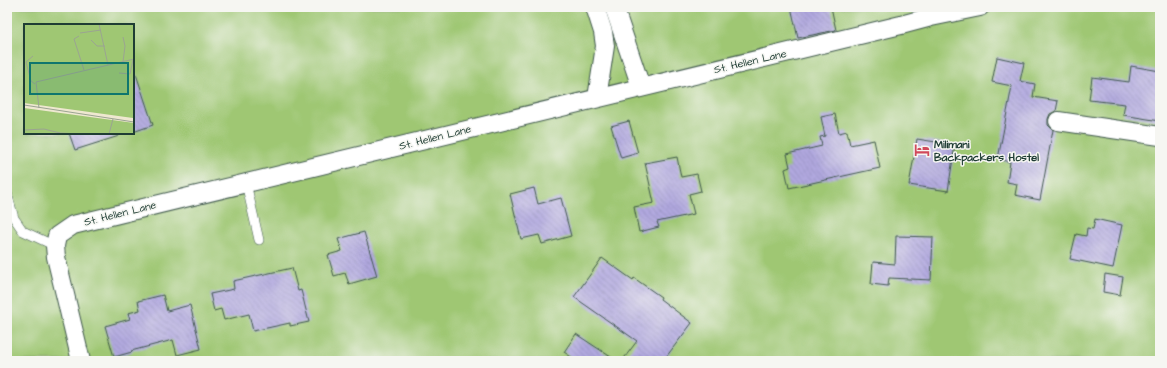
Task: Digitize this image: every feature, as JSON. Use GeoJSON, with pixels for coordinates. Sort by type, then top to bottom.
{"type":"FeatureCollection","features":[{"type":"Feature","properties":{"kind":"street"},"geometry":{"type":"LineString","coordinates":[[595,7],[603,32],[605,46],[597,98]]}},
{"type":"Feature","properties":{"kind":"street"},"geometry":{"type":"LineString","coordinates":[[614,7],[640,87]]}},
{"type":"Feature","properties":{"kind":"street","name":"St. Hellen Lane"},"geometry":{"type":"LineString","coordinates":[[55,246],[57,236],[73,225],[901,25],[930,12],[980,7]]}},
{"type":"Feature","properties":{"kind":"street"},"geometry":{"type":"LineString","coordinates":[[1058,121],[1160,136]]}},
{"type":"Feature","properties":{"kind":"street"},"geometry":{"type":"LineString","coordinates":[[55,246],[56,257],[81,361]]}},
{"type":"Feature","properties":{"kind":"lane"},"geometry":{"type":"LineString","coordinates":[[246,183],[259,240]]}},
{"type":"Feature","properties":{"kind":"lane"},"geometry":{"type":"LineString","coordinates":[[7,193],[14,218],[23,230],[55,246]]}},
{"type":"Feature","properties":{"kind":"green space"},"geometry":{"type":"Polygon","coordinates":[[[7,7],[1160,7],[1160,361],[7,361],[7,7]]]}},
{"type":"Feature","properties":{"kind":"building"},"geometry":{"type":"Polygon","coordinates":[[[791,7],[831,7],[836,30],[798,38],[791,7]]]}},
{"type":"Feature","properties":{"kind":"building"},"geometry":{"type":"Polygon","coordinates":[[[997,57],[1024,63],[1020,81],[1035,84],[1033,97],[1058,101],[1056,111],[1050,114],[1048,119],[1048,125],[1053,130],[1040,200],[1015,195],[1017,184],[1007,182],[1010,162],[998,159],[1012,86],[992,82],[997,57]]]}},
{"type":"Feature","properties":{"kind":"building"},"geometry":{"type":"Polygon","coordinates":[[[1131,66],[1160,71],[1160,121],[1123,115],[1125,104],[1089,100],[1092,77],[1129,82],[1131,66]]]}},
{"type":"Feature","properties":{"kind":"building"},"geometry":{"type":"Polygon","coordinates":[[[134,74],[136,74],[153,125],[134,132],[134,74]]]}},
{"type":"Feature","properties":{"kind":"building"},"geometry":{"type":"Polygon","coordinates":[[[835,114],[839,133],[847,131],[850,145],[874,140],[880,168],[789,188],[785,169],[790,167],[787,154],[822,146],[820,137],[825,136],[821,117],[835,114]]]}},
{"type":"Feature","properties":{"kind":"building"},"geometry":{"type":"Polygon","coordinates":[[[629,121],[638,153],[621,158],[611,126],[629,121]]]}},
{"type":"Feature","properties":{"kind":"building"},"geometry":{"type":"Polygon","coordinates":[[[69,134],[118,134],[119,136],[75,150],[69,134]]]}},
{"type":"Feature","properties":{"kind":"building"},"geometry":{"type":"Polygon","coordinates":[[[917,139],[955,145],[948,191],[909,185],[917,139]]]}},
{"type":"Feature","properties":{"kind":"building"},"geometry":{"type":"Polygon","coordinates":[[[677,157],[681,177],[697,174],[701,191],[689,194],[694,214],[657,222],[659,227],[639,232],[634,207],[654,203],[645,163],[677,157]]]}},
{"type":"Feature","properties":{"kind":"building"},"geometry":{"type":"Polygon","coordinates":[[[534,188],[538,204],[561,198],[571,236],[542,244],[539,235],[521,239],[510,194],[534,188]]]}},
{"type":"Feature","properties":{"kind":"building"},"geometry":{"type":"Polygon","coordinates":[[[1095,219],[1122,225],[1113,268],[1070,259],[1076,234],[1086,236],[1087,228],[1093,229],[1095,219]]]}},
{"type":"Feature","properties":{"kind":"building"},"geometry":{"type":"Polygon","coordinates":[[[364,232],[377,276],[349,284],[345,273],[334,276],[328,255],[342,251],[338,239],[364,232]]]}},
{"type":"Feature","properties":{"kind":"building"},"geometry":{"type":"Polygon","coordinates":[[[896,236],[933,237],[931,280],[889,278],[888,286],[871,284],[873,262],[895,264],[896,236]]]}},
{"type":"Feature","properties":{"kind":"building"},"geometry":{"type":"Polygon","coordinates":[[[602,258],[633,280],[634,278],[661,297],[660,299],[692,323],[663,361],[622,361],[637,341],[574,297],[602,258]]]}},
{"type":"Feature","properties":{"kind":"building"},"geometry":{"type":"Polygon","coordinates":[[[292,268],[298,291],[301,290],[309,322],[290,326],[290,323],[253,331],[249,314],[224,320],[221,309],[214,311],[210,294],[234,289],[233,281],[292,268]]]}},
{"type":"Feature","properties":{"kind":"building"},"geometry":{"type":"Polygon","coordinates":[[[1105,274],[1123,277],[1120,295],[1103,292],[1105,274]]]}},
{"type":"Feature","properties":{"kind":"building"},"geometry":{"type":"Polygon","coordinates":[[[163,295],[167,311],[190,305],[201,349],[177,355],[173,340],[114,357],[105,326],[130,319],[128,313],[140,310],[138,301],[163,295]]]}},
{"type":"Feature","properties":{"kind":"building"},"geometry":{"type":"Polygon","coordinates":[[[576,334],[617,361],[577,361],[564,352],[576,334]]]}},
{"type":"Feature","properties":{"kind":"place","name":"Milimani Backpackers Hostel"},"geometry":{"type":"Point","coordinates":[922,150]}}]}
